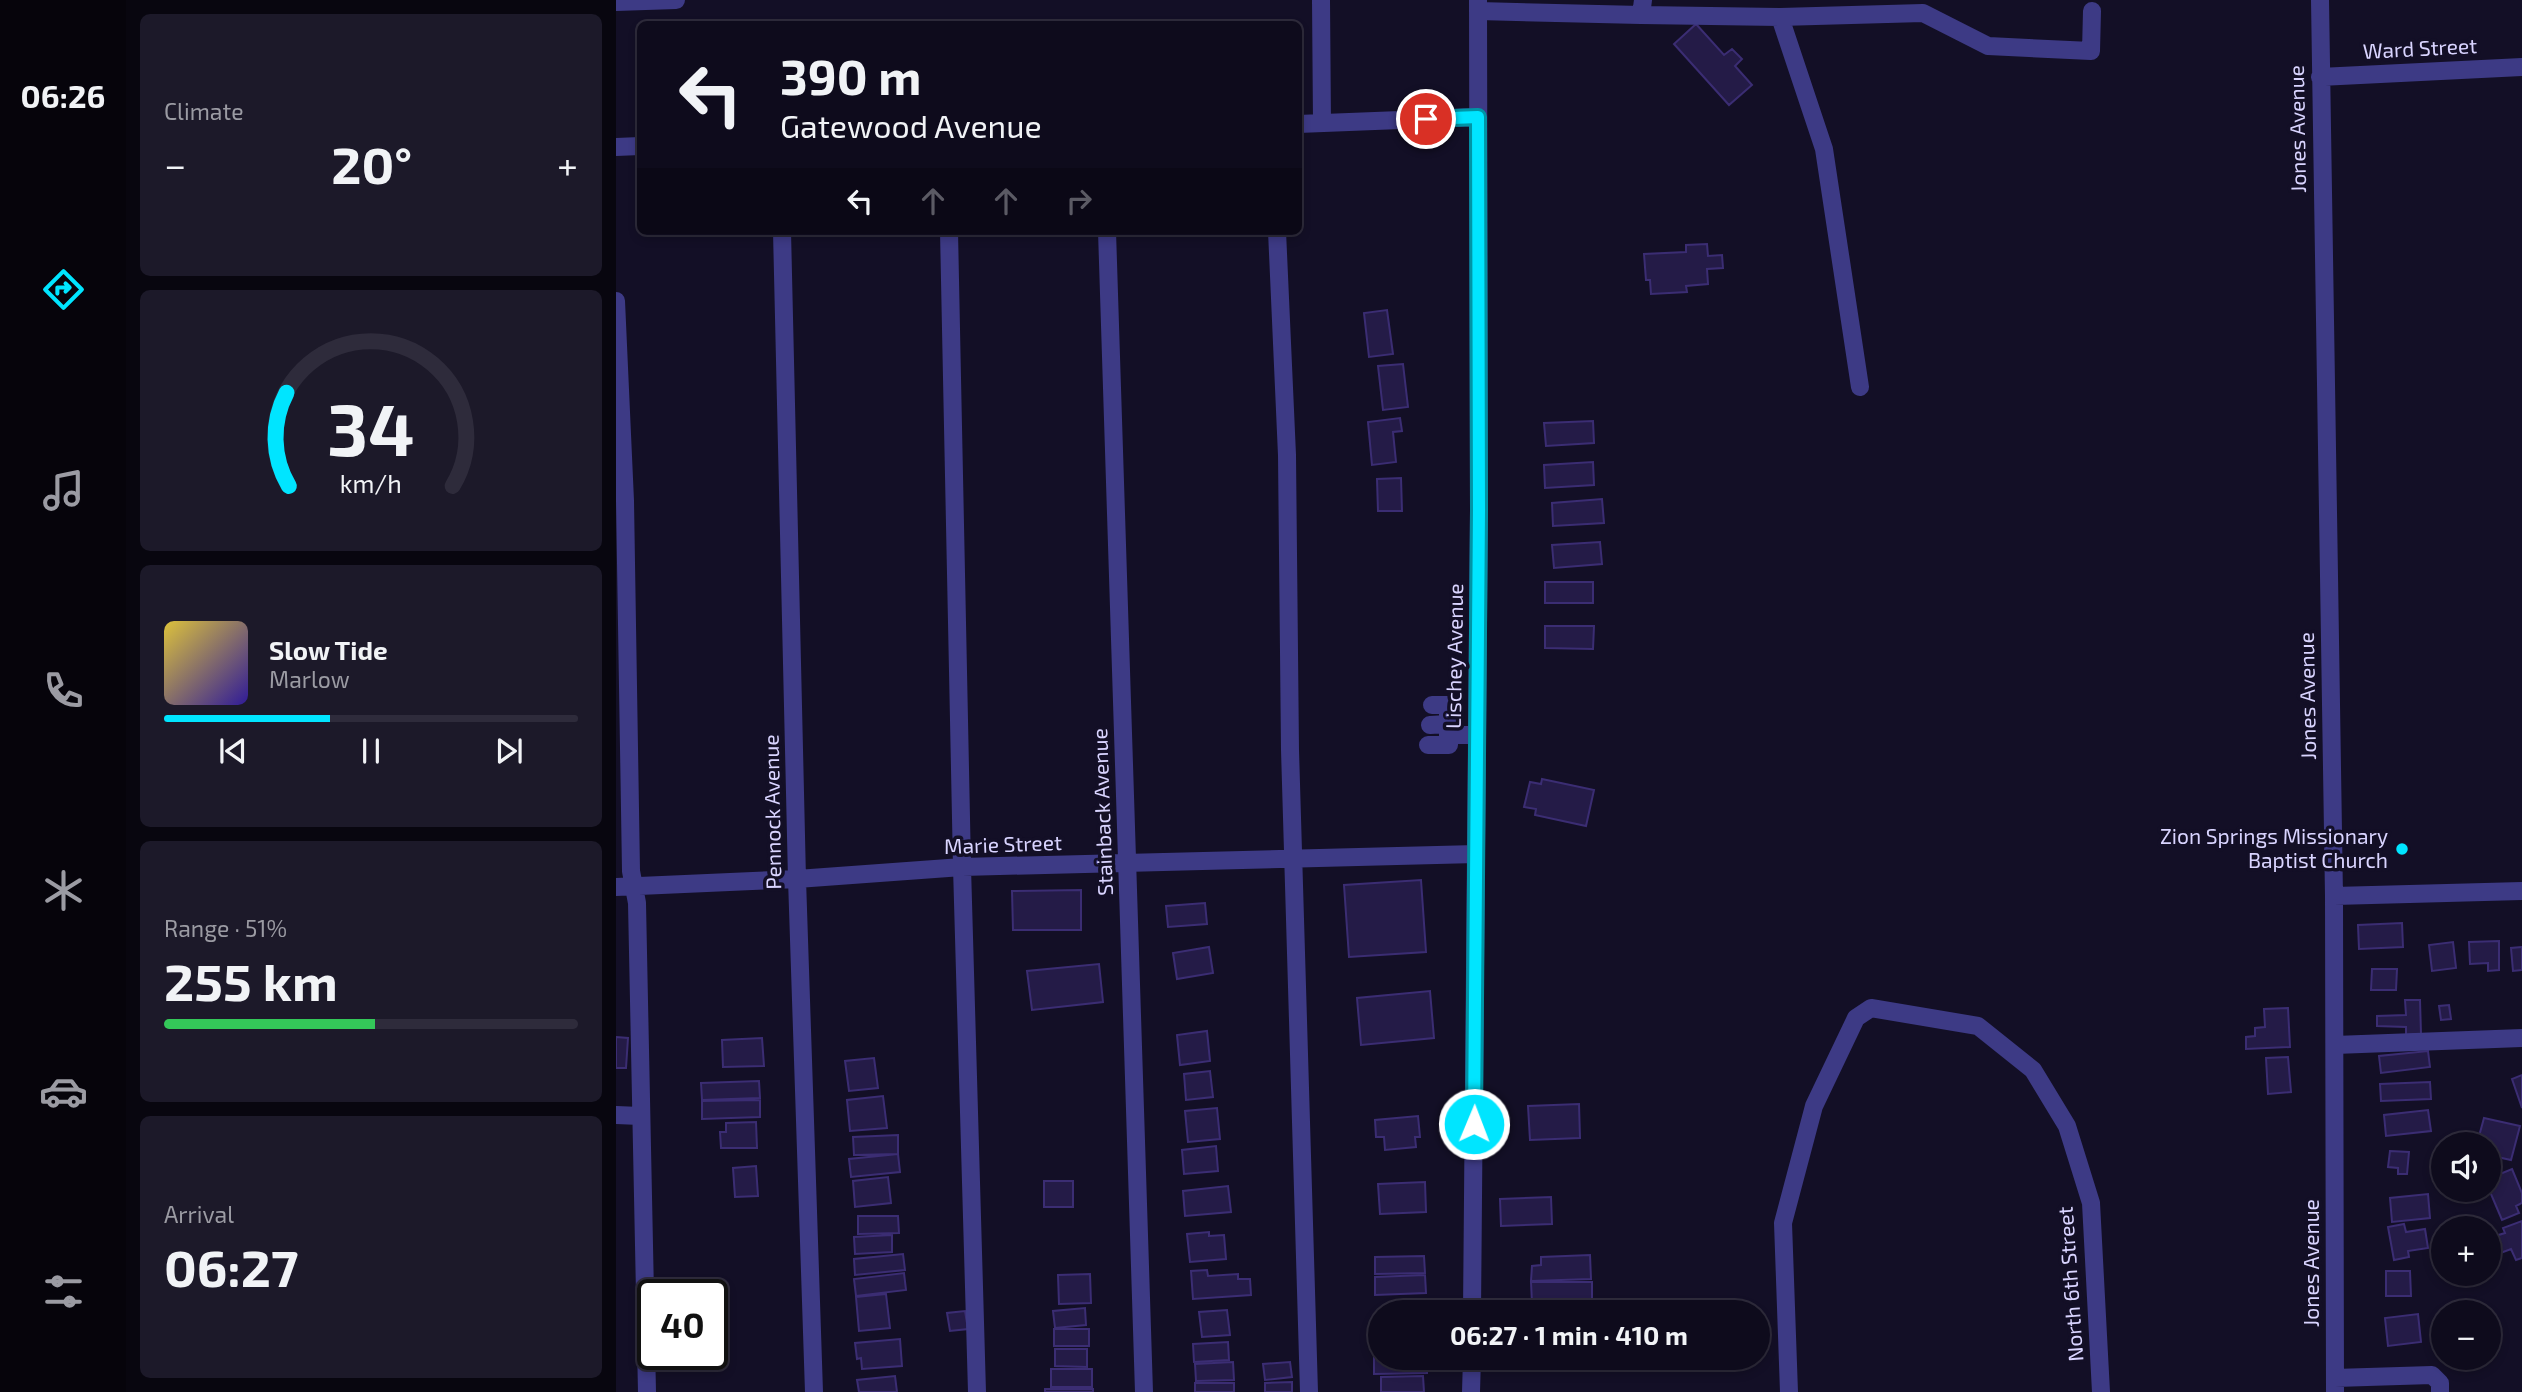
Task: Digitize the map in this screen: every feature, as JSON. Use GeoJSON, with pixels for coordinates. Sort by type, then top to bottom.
{"type":"FeatureCollection","features":[{"type":"Feature","properties":{"kind":"street"},"geometry":{"type":"LineString","coordinates":[[616,2],[676,0]]}},
{"type":"Feature","properties":{"kind":"street"},"geometry":{"type":"LineString","coordinates":[[1321,0],[1322,123]]}},
{"type":"Feature","properties":{"kind":"street","name":"Jones Avenue"},"geometry":{"type":"LineString","coordinates":[[2320,0],[2334,896],[2335,1385]]}},
{"type":"Feature","properties":{"kind":"street"},"geometry":{"type":"LineString","coordinates":[[1478,6],[1642,7],[1780,17],[1923,13],[1988,46],[2091,51],[2092,11]]}},
{"type":"Feature","properties":{"kind":"street","name":"Lischey Avenue"},"geometry":{"type":"LineString","coordinates":[[1472,1300],[1479,510],[1478,6]]}},
{"type":"Feature","properties":{"kind":"street"},"geometry":{"type":"LineString","coordinates":[[1780,17],[1824,149],[1860,387]]}},
{"type":"Feature","properties":{"kind":"street","name":"Ward Street"},"geometry":{"type":"LineString","coordinates":[[2320,77],[2522,67]]}},
{"type":"Feature","properties":{"kind":"street"},"geometry":{"type":"LineString","coordinates":[[1302,124],[1478,117]]}},
{"type":"Feature","properties":{"kind":"street"},"geometry":{"type":"LineString","coordinates":[[616,147],[637,146]]}},
{"type":"Feature","properties":{"kind":"street","name":"Pennock Avenue"},"geometry":{"type":"LineString","coordinates":[[782,235],[797,879],[814,1392]]}},
{"type":"Feature","properties":{"kind":"street"},"geometry":{"type":"LineString","coordinates":[[948,235],[977,1392]]}},
{"type":"Feature","properties":{"kind":"street","name":"Stainback Avenue"},"geometry":{"type":"LineString","coordinates":[[1107,235],[1144,1392]]}},
{"type":"Feature","properties":{"kind":"street"},"geometry":{"type":"LineString","coordinates":[[1277,235],[1287,455],[1287,609],[1309,1392]]}},
{"type":"Feature","properties":{"kind":"street"},"geometry":{"type":"LineString","coordinates":[[616,301],[625,501],[631,871],[637,903],[647,1392]]}},
{"type":"Feature","properties":{"kind":"street"},"geometry":{"type":"LineString","coordinates":[[1428,745],[1449,745],[1448,705],[1433,705]]}},
{"type":"Feature","properties":{"kind":"street"},"geometry":{"type":"LineString","coordinates":[[1430,725],[1476,735]]}},
{"type":"Feature","properties":{"kind":"street","name":"Marie Street"},"geometry":{"type":"LineString","coordinates":[[616,887],[797,879],[962,867],[1476,854]]}},
{"type":"Feature","properties":{"kind":"street"},"geometry":{"type":"LineString","coordinates":[[2334,896],[2522,891]]}},
{"type":"Feature","properties":{"kind":"street","name":"North 6th Street"},"geometry":{"type":"LineString","coordinates":[[1789,1392],[1783,1223],[1814,1106],[1856,1018],[1871,1008],[1978,1026],[2033,1070],[2067,1126],[2091,1203],[2101,1392]]}},
{"type":"Feature","properties":{"kind":"street"},"geometry":{"type":"LineString","coordinates":[[2335,1045],[2522,1038]]}},
{"type":"Feature","properties":{"kind":"street"},"geometry":{"type":"LineString","coordinates":[[616,1115],[640,1116]]}},
{"type":"Feature","properties":{"kind":"street"},"geometry":{"type":"LineString","coordinates":[[1471,1392],[1472,1370]]}},
{"type":"Feature","properties":{"kind":"street"},"geometry":{"type":"LineString","coordinates":[[2335,1385],[2432,1375],[2440,1383],[2440,1392]]}},
{"type":"Feature","properties":{"kind":"building"},"geometry":{"type":"Polygon","coordinates":[[[1696,24],[1724,55],[1732,49],[1742,59],[1735,66],[1752,85],[1729,105],[1674,44],[1696,24]]]}},
{"type":"Feature","properties":{"kind":"building"},"geometry":{"type":"Polygon","coordinates":[[[1707,244],[1708,256],[1722,255],[1723,268],[1707,269],[1708,284],[1686,286],[1687,292],[1651,294],[1650,280],[1646,280],[1644,254],[1686,252],[1686,245],[1707,244]]]}},
{"type":"Feature","properties":{"kind":"building"},"geometry":{"type":"Polygon","coordinates":[[[1387,310],[1393,354],[1369,357],[1364,313],[1387,310]]]}},
{"type":"Feature","properties":{"kind":"building"},"geometry":{"type":"Polygon","coordinates":[[[1403,364],[1408,407],[1383,410],[1378,366],[1403,364]]]}},
{"type":"Feature","properties":{"kind":"building"},"geometry":{"type":"Polygon","coordinates":[[[1400,418],[1402,431],[1393,432],[1396,462],[1372,465],[1368,422],[1400,418]]]}},
{"type":"Feature","properties":{"kind":"building"},"geometry":{"type":"Polygon","coordinates":[[[1593,421],[1594,443],[1546,446],[1544,423],[1593,421]]]}},
{"type":"Feature","properties":{"kind":"building"},"geometry":{"type":"Polygon","coordinates":[[[1593,462],[1594,485],[1545,488],[1544,465],[1593,462]]]}},
{"type":"Feature","properties":{"kind":"building"},"geometry":{"type":"Polygon","coordinates":[[[1401,478],[1402,511],[1378,511],[1377,479],[1401,478]]]}},
{"type":"Feature","properties":{"kind":"building"},"geometry":{"type":"Polygon","coordinates":[[[1602,499],[1604,523],[1553,526],[1552,503],[1602,499]]]}},
{"type":"Feature","properties":{"kind":"building"},"geometry":{"type":"Polygon","coordinates":[[[1600,542],[1602,564],[1554,568],[1552,545],[1600,542]]]}},
{"type":"Feature","properties":{"kind":"building"},"geometry":{"type":"Polygon","coordinates":[[[1545,582],[1593,582],[1593,603],[1545,603],[1545,582]]]}},
{"type":"Feature","properties":{"kind":"building"},"geometry":{"type":"Polygon","coordinates":[[[1545,626],[1594,626],[1593,649],[1545,648],[1545,626]]]}},
{"type":"Feature","properties":{"kind":"building"},"geometry":{"type":"Polygon","coordinates":[[[1542,779],[1594,790],[1586,826],[1535,815],[1536,809],[1524,807],[1530,782],[1541,784],[1542,779]]]}},
{"type":"Feature","properties":{"kind":"building"},"geometry":{"type":"Polygon","coordinates":[[[1421,880],[1426,952],[1349,957],[1344,885],[1421,880]]]}},
{"type":"Feature","properties":{"kind":"building"},"geometry":{"type":"Polygon","coordinates":[[[1081,890],[1081,930],[1013,930],[1012,891],[1081,890]]]}},
{"type":"Feature","properties":{"kind":"building"},"geometry":{"type":"Polygon","coordinates":[[[1205,903],[1207,924],[1168,927],[1166,906],[1205,903]]]}},
{"type":"Feature","properties":{"kind":"building"},"geometry":{"type":"Polygon","coordinates":[[[2402,923],[2403,947],[2359,949],[2358,925],[2402,923]]]}},
{"type":"Feature","properties":{"kind":"building"},"geometry":{"type":"Polygon","coordinates":[[[2499,941],[2499,970],[2488,971],[2488,963],[2470,964],[2469,942],[2499,941]]]}},
{"type":"Feature","properties":{"kind":"building"},"geometry":{"type":"Polygon","coordinates":[[[2453,942],[2456,968],[2432,971],[2429,945],[2453,942]]]}},
{"type":"Feature","properties":{"kind":"building"},"geometry":{"type":"Polygon","coordinates":[[[1209,947],[1213,973],[1177,979],[1173,953],[1209,947]]]}},
{"type":"Feature","properties":{"kind":"building"},"geometry":{"type":"Polygon","coordinates":[[[2522,947],[2522,970],[2513,971],[2511,948],[2522,947]]]}},
{"type":"Feature","properties":{"kind":"building"},"geometry":{"type":"Polygon","coordinates":[[[1099,964],[1103,1002],[1032,1010],[1027,971],[1099,964]]]}},
{"type":"Feature","properties":{"kind":"building"},"geometry":{"type":"Polygon","coordinates":[[[2372,969],[2397,969],[2396,990],[2371,990],[2372,969]]]}},
{"type":"Feature","properties":{"kind":"building"},"geometry":{"type":"Polygon","coordinates":[[[1430,991],[1434,1038],[1361,1045],[1357,998],[1430,991]]]}},
{"type":"Feature","properties":{"kind":"building"},"geometry":{"type":"Polygon","coordinates":[[[2405,1000],[2420,1000],[2421,1034],[2406,1035],[2406,1027],[2377,1026],[2377,1016],[2406,1015],[2405,1000]]]}},
{"type":"Feature","properties":{"kind":"building"},"geometry":{"type":"Polygon","coordinates":[[[2449,1005],[2451,1019],[2441,1020],[2439,1006],[2449,1005]]]}},
{"type":"Feature","properties":{"kind":"building"},"geometry":{"type":"Polygon","coordinates":[[[2288,1008],[2290,1047],[2246,1049],[2246,1037],[2255,1036],[2255,1028],[2265,1027],[2264,1009],[2288,1008]]]}},
{"type":"Feature","properties":{"kind":"building"},"geometry":{"type":"Polygon","coordinates":[[[1207,1031],[1210,1061],[1180,1065],[1177,1035],[1207,1031]]]}},
{"type":"Feature","properties":{"kind":"building"},"geometry":{"type":"Polygon","coordinates":[[[616,1037],[628,1038],[626,1068],[616,1068],[616,1037]]]}},
{"type":"Feature","properties":{"kind":"building"},"geometry":{"type":"Polygon","coordinates":[[[762,1038],[764,1066],[723,1067],[722,1040],[762,1038]]]}},
{"type":"Feature","properties":{"kind":"building"},"geometry":{"type":"Polygon","coordinates":[[[2428,1051],[2430,1067],[2381,1073],[2379,1056],[2428,1051]]]}},
{"type":"Feature","properties":{"kind":"building"},"geometry":{"type":"Polygon","coordinates":[[[2288,1057],[2291,1092],[2268,1094],[2266,1058],[2288,1057]]]}},
{"type":"Feature","properties":{"kind":"building"},"geometry":{"type":"Polygon","coordinates":[[[874,1058],[878,1088],[849,1091],[845,1061],[874,1058]]]}},
{"type":"Feature","properties":{"kind":"building"},"geometry":{"type":"Polygon","coordinates":[[[1210,1071],[1213,1097],[1186,1100],[1184,1074],[1210,1071]]]}},
{"type":"Feature","properties":{"kind":"building"},"geometry":{"type":"Polygon","coordinates":[[[2522,1075],[2522,1108],[2512,1079],[2522,1075]]]}},
{"type":"Feature","properties":{"kind":"building"},"geometry":{"type":"Polygon","coordinates":[[[759,1081],[760,1098],[702,1100],[701,1083],[759,1081]]]}},
{"type":"Feature","properties":{"kind":"building"},"geometry":{"type":"Polygon","coordinates":[[[2430,1082],[2431,1099],[2381,1101],[2380,1084],[2430,1082]]]}},
{"type":"Feature","properties":{"kind":"building"},"geometry":{"type":"Polygon","coordinates":[[[883,1096],[887,1128],[850,1131],[847,1100],[883,1096]]]}},
{"type":"Feature","properties":{"kind":"building"},"geometry":{"type":"Polygon","coordinates":[[[760,1100],[760,1117],[702,1119],[702,1101],[760,1100]]]}},
{"type":"Feature","properties":{"kind":"building"},"geometry":{"type":"Polygon","coordinates":[[[1579,1104],[1580,1138],[1530,1140],[1528,1106],[1579,1104]]]}},
{"type":"Feature","properties":{"kind":"building"},"geometry":{"type":"Polygon","coordinates":[[[1217,1108],[1220,1139],[1188,1142],[1185,1111],[1217,1108]]]}},
{"type":"Feature","properties":{"kind":"building"},"geometry":{"type":"Polygon","coordinates":[[[2428,1110],[2431,1131],[2386,1136],[2384,1115],[2428,1110]]]}},
{"type":"Feature","properties":{"kind":"building"},"geometry":{"type":"Polygon","coordinates":[[[1418,1116],[1420,1137],[1415,1137],[1416,1147],[1385,1150],[1384,1137],[1376,1137],[1375,1120],[1418,1116]]]}},
{"type":"Feature","properties":{"kind":"building"},"geometry":{"type":"Polygon","coordinates":[[[2484,1118],[2520,1126],[2511,1160],[2501,1158],[2501,1132],[2480,1132],[2484,1118]]]}},
{"type":"Feature","properties":{"kind":"building"},"geometry":{"type":"Polygon","coordinates":[[[756,1122],[757,1148],[721,1148],[720,1132],[726,1132],[726,1123],[756,1122]]]}},
{"type":"Feature","properties":{"kind":"building"},"geometry":{"type":"Polygon","coordinates":[[[898,1135],[898,1154],[854,1155],[853,1137],[898,1135]]]}},
{"type":"Feature","properties":{"kind":"building"},"geometry":{"type":"Polygon","coordinates":[[[1216,1146],[1218,1171],[1184,1174],[1182,1150],[1216,1146]]]}},
{"type":"Feature","properties":{"kind":"building"},"geometry":{"type":"Polygon","coordinates":[[[2390,1151],[2409,1152],[2407,1174],[2398,1174],[2398,1168],[2388,1167],[2390,1151]]]}},
{"type":"Feature","properties":{"kind":"building"},"geometry":{"type":"Polygon","coordinates":[[[898,1154],[900,1172],[851,1177],[849,1159],[898,1154]]]}},
{"type":"Feature","properties":{"kind":"building"},"geometry":{"type":"Polygon","coordinates":[[[756,1166],[758,1196],[735,1197],[733,1168],[756,1166]]]}},
{"type":"Feature","properties":{"kind":"building"},"geometry":{"type":"Polygon","coordinates":[[[2512,1169],[2522,1193],[2522,1203],[2516,1206],[2519,1213],[2502,1220],[2494,1202],[2501,1202],[2501,1174],[2512,1169]]]}},
{"type":"Feature","properties":{"kind":"building"},"geometry":{"type":"Polygon","coordinates":[[[888,1177],[891,1203],[855,1207],[853,1181],[888,1177]]]}},
{"type":"Feature","properties":{"kind":"building"},"geometry":{"type":"Polygon","coordinates":[[[1044,1181],[1073,1181],[1073,1207],[1044,1207],[1044,1181]]]}},
{"type":"Feature","properties":{"kind":"building"},"geometry":{"type":"Polygon","coordinates":[[[1425,1182],[1426,1212],[1380,1214],[1378,1184],[1425,1182]]]}},
{"type":"Feature","properties":{"kind":"building"},"geometry":{"type":"Polygon","coordinates":[[[1228,1186],[1231,1212],[1185,1216],[1183,1191],[1228,1186]]]}},
{"type":"Feature","properties":{"kind":"building"},"geometry":{"type":"Polygon","coordinates":[[[2428,1194],[2430,1218],[2392,1222],[2390,1198],[2428,1194]]]}},
{"type":"Feature","properties":{"kind":"building"},"geometry":{"type":"Polygon","coordinates":[[[1551,1197],[1552,1224],[1501,1226],[1500,1199],[1551,1197]]]}},
{"type":"Feature","properties":{"kind":"building"},"geometry":{"type":"Polygon","coordinates":[[[858,1216],[898,1216],[899,1233],[858,1234],[858,1216]]]}},
{"type":"Feature","properties":{"kind":"building"},"geometry":{"type":"Polygon","coordinates":[[[2522,1221],[2522,1258],[2516,1260],[2511,1249],[2501,1253],[2501,1234],[2505,1233],[2503,1228],[2522,1221]]]}},
{"type":"Feature","properties":{"kind":"building"},"geometry":{"type":"Polygon","coordinates":[[[2404,1224],[2406,1232],[2425,1229],[2428,1248],[2408,1251],[2409,1257],[2394,1260],[2388,1227],[2404,1224]]]}},
{"type":"Feature","properties":{"kind":"building"},"geometry":{"type":"Polygon","coordinates":[[[1209,1232],[1209,1236],[1224,1235],[1226,1259],[1190,1262],[1187,1234],[1209,1232]]]}},
{"type":"Feature","properties":{"kind":"building"},"geometry":{"type":"Polygon","coordinates":[[[892,1235],[892,1252],[855,1254],[854,1237],[892,1235]]]}},
{"type":"Feature","properties":{"kind":"building"},"geometry":{"type":"Polygon","coordinates":[[[903,1254],[905,1270],[855,1275],[854,1259],[903,1254]]]}},
{"type":"Feature","properties":{"kind":"building"},"geometry":{"type":"Polygon","coordinates":[[[1590,1255],[1591,1279],[1531,1281],[1532,1266],[1541,1265],[1541,1257],[1590,1255]]]}},
{"type":"Feature","properties":{"kind":"building"},"geometry":{"type":"Polygon","coordinates":[[[1424,1256],[1425,1273],[1375,1274],[1375,1257],[1424,1256]]]}},
{"type":"Feature","properties":{"kind":"building"},"geometry":{"type":"Polygon","coordinates":[[[1207,1270],[1208,1276],[1238,1274],[1238,1279],[1250,1279],[1251,1295],[1193,1299],[1191,1271],[1207,1270]]]}},
{"type":"Feature","properties":{"kind":"building"},"geometry":{"type":"Polygon","coordinates":[[[2386,1271],[2410,1271],[2411,1296],[2386,1296],[2386,1271]]]}},
{"type":"Feature","properties":{"kind":"building"},"geometry":{"type":"Polygon","coordinates":[[[904,1273],[906,1290],[856,1296],[854,1279],[904,1273]]]}},
{"type":"Feature","properties":{"kind":"building"},"geometry":{"type":"Polygon","coordinates":[[[1090,1274],[1091,1303],[1059,1304],[1058,1275],[1090,1274]]]}},
{"type":"Feature","properties":{"kind":"building"},"geometry":{"type":"Polygon","coordinates":[[[1425,1275],[1426,1293],[1375,1295],[1375,1277],[1425,1275]]]}},
{"type":"Feature","properties":{"kind":"building"},"geometry":{"type":"Polygon","coordinates":[[[1531,1282],[1592,1282],[1592,1300],[1532,1300],[1531,1282]]]}},
{"type":"Feature","properties":{"kind":"building"},"geometry":{"type":"Polygon","coordinates":[[[886,1294],[890,1328],[859,1331],[856,1297],[886,1294]]]}},
{"type":"Feature","properties":{"kind":"building"},"geometry":{"type":"Polygon","coordinates":[[[1085,1308],[1086,1325],[1055,1328],[1053,1311],[1085,1308]]]}},
{"type":"Feature","properties":{"kind":"building"},"geometry":{"type":"Polygon","coordinates":[[[1227,1310],[1230,1335],[1202,1337],[1199,1312],[1227,1310]]]}},
{"type":"Feature","properties":{"kind":"building"},"geometry":{"type":"Polygon","coordinates":[[[965,1311],[968,1329],[950,1331],[947,1313],[965,1311]]]}},
{"type":"Feature","properties":{"kind":"building"},"geometry":{"type":"Polygon","coordinates":[[[2418,1314],[2421,1342],[2388,1346],[2385,1318],[2418,1314]]]}},
{"type":"Feature","properties":{"kind":"building"},"geometry":{"type":"Polygon","coordinates":[[[1054,1329],[1089,1329],[1089,1346],[1054,1346],[1054,1329]]]}},
{"type":"Feature","properties":{"kind":"building"},"geometry":{"type":"Polygon","coordinates":[[[900,1339],[902,1366],[862,1369],[861,1358],[857,1359],[855,1343],[900,1339]]]}},
{"type":"Feature","properties":{"kind":"building"},"geometry":{"type":"Polygon","coordinates":[[[1228,1342],[1229,1360],[1194,1362],[1193,1344],[1228,1342]]]}},
{"type":"Feature","properties":{"kind":"building"},"geometry":{"type":"Polygon","coordinates":[[[1055,1349],[1087,1349],[1087,1367],[1055,1366],[1055,1349]]]}},
{"type":"Feature","properties":{"kind":"building"},"geometry":{"type":"Polygon","coordinates":[[[1233,1362],[1234,1380],[1196,1381],[1195,1364],[1233,1362]]]}},
{"type":"Feature","properties":{"kind":"building"},"geometry":{"type":"Polygon","coordinates":[[[1290,1362],[1292,1377],[1265,1380],[1263,1364],[1290,1362]]]}},
{"type":"Feature","properties":{"kind":"building"},"geometry":{"type":"Polygon","coordinates":[[[1051,1369],[1092,1369],[1092,1387],[1051,1387],[1051,1369]]]}},
{"type":"Feature","properties":{"kind":"building"},"geometry":{"type":"Polygon","coordinates":[[[1374,1370],[1427,1370],[1427,1373],[1374,1374],[1374,1370]]]}},
{"type":"Feature","properties":{"kind":"building"},"geometry":{"type":"Polygon","coordinates":[[[895,1376],[897,1392],[859,1392],[857,1380],[895,1376]]]}},
{"type":"Feature","properties":{"kind":"building"},"geometry":{"type":"Polygon","coordinates":[[[1423,1376],[1424,1392],[1381,1392],[1381,1377],[1423,1376]]]}},
{"type":"Feature","properties":{"kind":"building"},"geometry":{"type":"Polygon","coordinates":[[[1292,1382],[1292,1392],[1265,1392],[1265,1383],[1292,1382]]]}},
{"type":"Feature","properties":{"kind":"building"},"geometry":{"type":"Polygon","coordinates":[[[1195,1383],[1234,1383],[1234,1392],[1195,1392],[1195,1383]]]}},
{"type":"Feature","properties":{"kind":"building"},"geometry":{"type":"Polygon","coordinates":[[[1045,1389],[1093,1389],[1093,1392],[1045,1392],[1045,1389]]]}},
{"type":"Feature","properties":{"kind":"place","name":"Zion Springs Missionary Baptist Church"},"geometry":{"type":"Point","coordinates":[2402,849]}},
{"type":"Feature","properties":{"kind":"route"},"geometry":{"type":"LineString","coordinates":[[1426,119],[1478,117],[1479,510],[1474,1124]]}}]}
